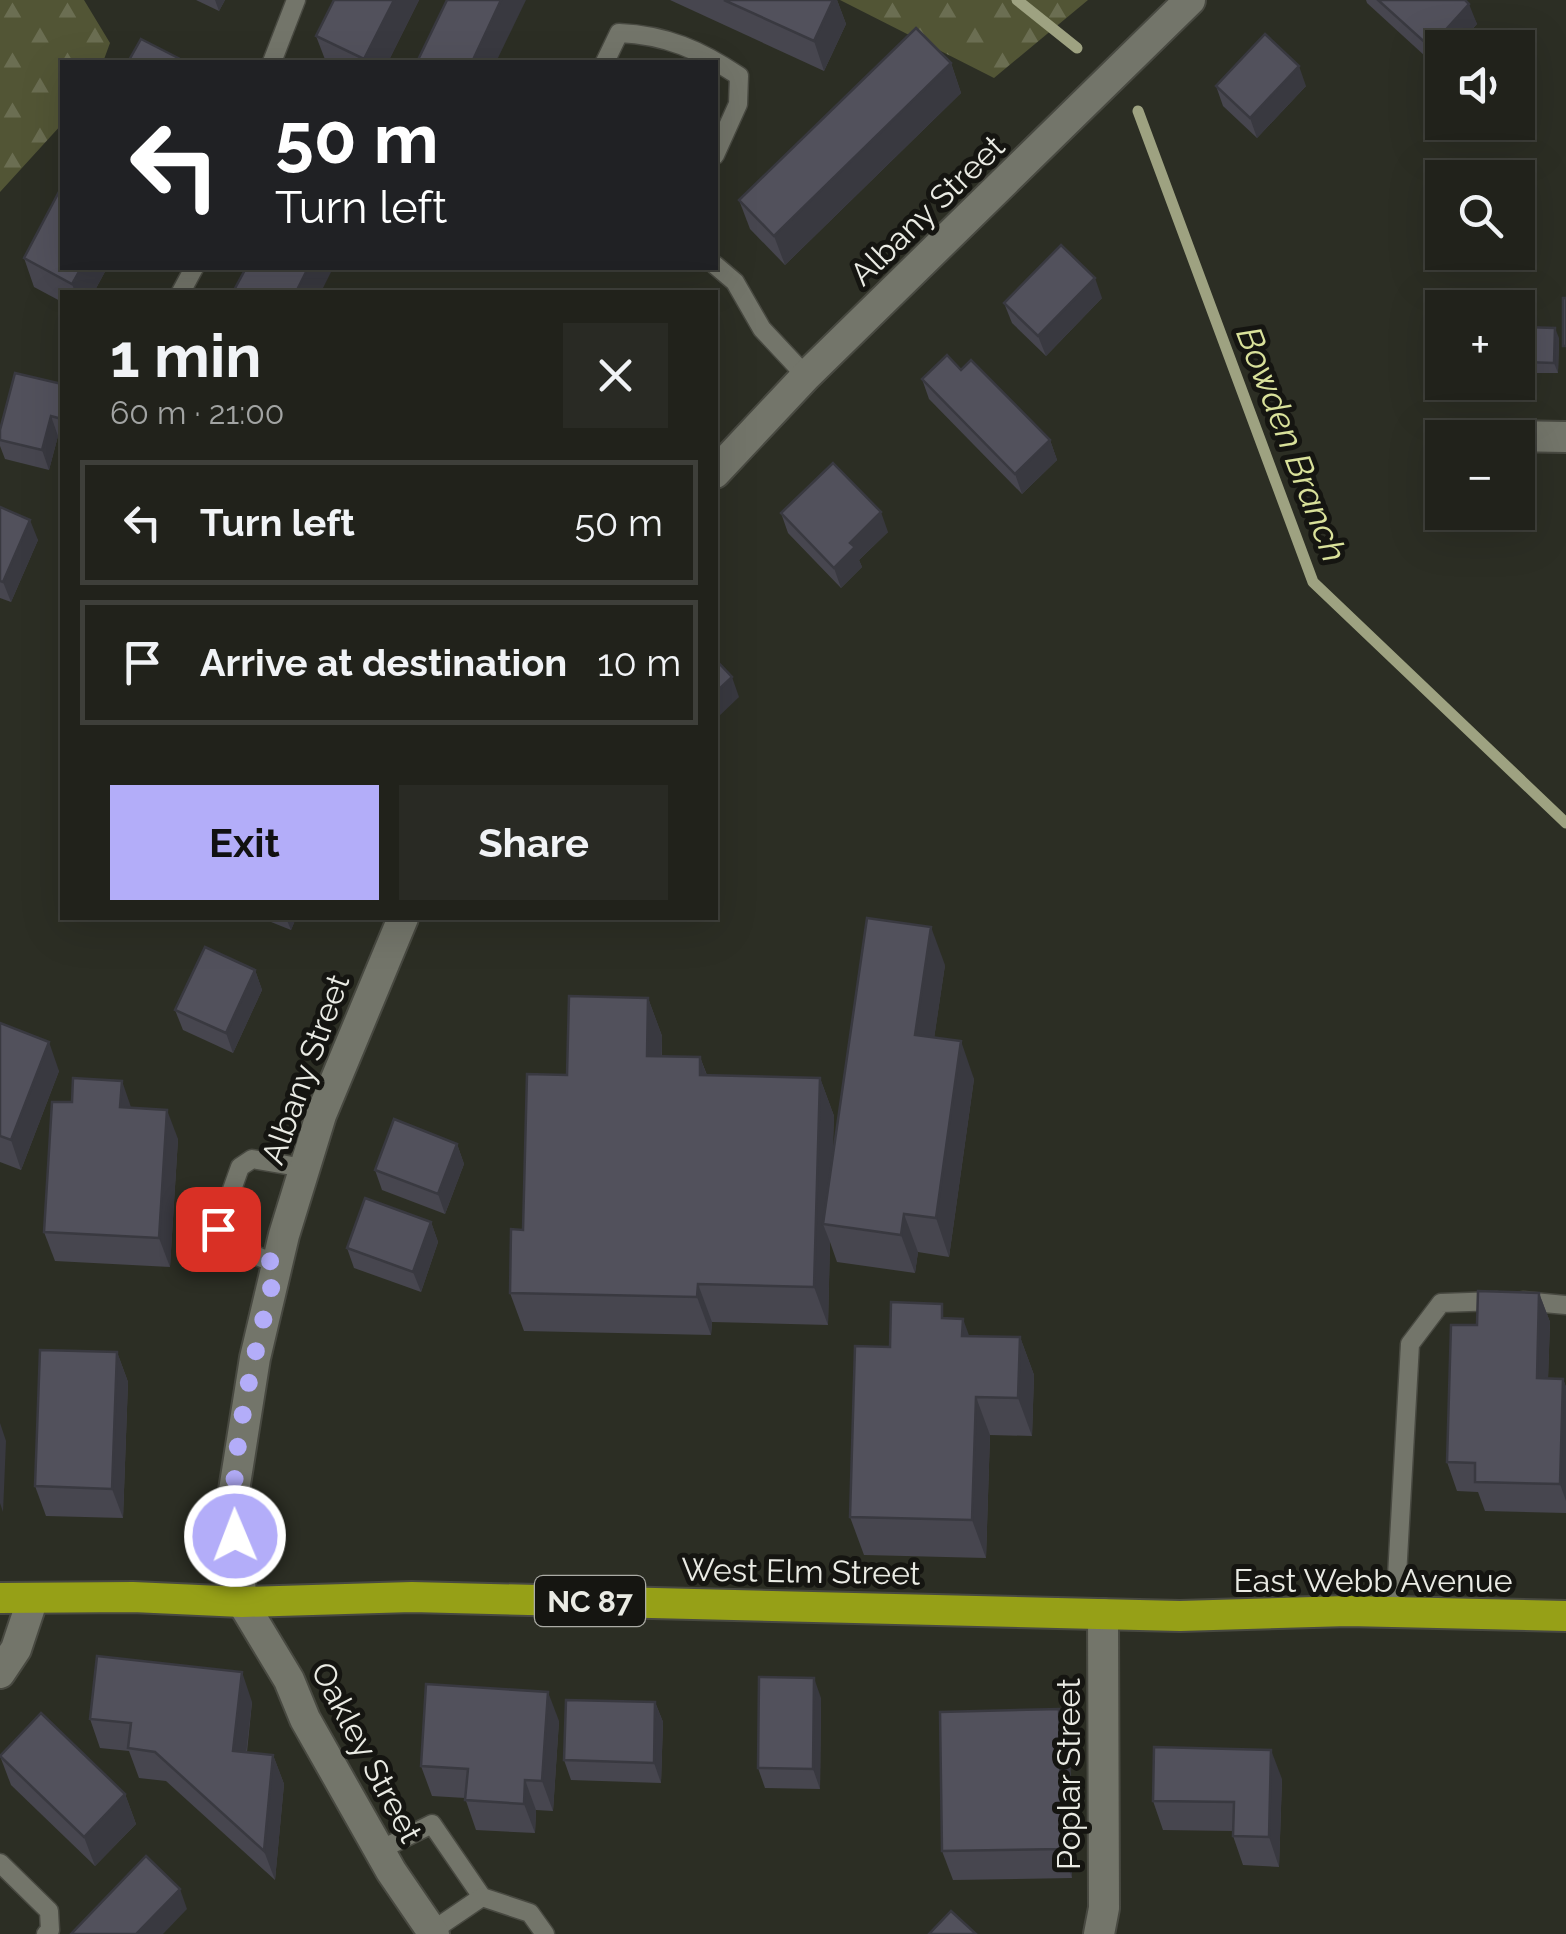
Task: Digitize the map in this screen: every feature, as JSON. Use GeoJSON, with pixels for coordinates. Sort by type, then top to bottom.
{"type":"FeatureCollection","features":[{"type":"Feature","properties":{"kind":"highway","name":"West Elm Street"},"geometry":{"type":"LineString","coordinates":[[0,1598],[32,1601],[134,1597],[242,1602],[412,1596],[1180,1616]]}},
{"type":"Feature","properties":{"kind":"highway","name":"East Webb Avenue"},"geometry":{"type":"LineString","coordinates":[[1180,1616],[1395,1612],[1566,1616]]}},
{"type":"Feature","properties":{"kind":"street","name":"Albany Street"},"geometry":{"type":"LineString","coordinates":[[718,471],[806,376],[1190,0]]}},
{"type":"Feature","properties":{"kind":"street"},"geometry":{"type":"LineString","coordinates":[[1535,437],[1566,437]]}},
{"type":"Feature","properties":{"kind":"street","name":"Albany Street"},"geometry":{"type":"LineString","coordinates":[[242,1602],[232,1502],[255,1358],[277,1264],[304,1168],[360,1014],[402,920]]}},
{"type":"Feature","properties":{"kind":"street"},"geometry":{"type":"LineString","coordinates":[[0,1673],[16,1649],[32,1601]]}},
{"type":"Feature","properties":{"kind":"street","name":"Oakley Street"},"geometry":{"type":"LineString","coordinates":[[242,1602],[290,1680],[305,1719],[380,1850],[433,1932]]}},
{"type":"Feature","properties":{"kind":"street","name":"Poplar Street"},"geometry":{"type":"LineString","coordinates":[[1099,1934],[1104,1908],[1103,1614]]}},
{"type":"Feature","properties":{"kind":"lane"},"geometry":{"type":"LineString","coordinates":[[273,60],[296,0]]}},
{"type":"Feature","properties":{"kind":"lane"},"geometry":{"type":"LineString","coordinates":[[605,60],[619,33],[656,34],[715,60]]}},
{"type":"Feature","properties":{"kind":"lane"},"geometry":{"type":"LineString","coordinates":[[718,62],[739,76],[738,104],[718,148]]}},
{"type":"Feature","properties":{"kind":"lane"},"geometry":{"type":"LineString","coordinates":[[718,267],[736,282],[762,330],[806,376]]}},
{"type":"Feature","properties":{"kind":"lane"},"geometry":{"type":"LineString","coordinates":[[277,1264],[224,1243],[218,1229],[240,1166],[252,1160],[304,1168]]}},
{"type":"Feature","properties":{"kind":"lane"},"geometry":{"type":"LineString","coordinates":[[1395,1612],[1410,1344],[1441,1303],[1566,1305]]}},
{"type":"Feature","properties":{"kind":"lane"},"geometry":{"type":"LineString","coordinates":[[380,1850],[432,1824],[482,1897],[530,1913],[545,1934]]}},
{"type":"Feature","properties":{"kind":"lane"},"geometry":{"type":"LineString","coordinates":[[0,1863],[49,1911],[50,1930],[46,1934]]}},
{"type":"Feature","properties":{"kind":"lane"},"geometry":{"type":"LineString","coordinates":[[433,1932],[482,1897]]}},
{"type":"Feature","properties":{"kind":"green space"},"geometry":{"type":"Polygon","coordinates":[[[0,0],[84,0],[110,43],[104,60],[60,60],[60,126],[0,192],[0,0]]]}},
{"type":"Feature","properties":{"kind":"green space"},"geometry":{"type":"Polygon","coordinates":[[[840,0],[1088,0],[994,78],[840,0]]]}},
{"type":"Feature","properties":{"kind":"building"},"geometry":{"type":"Polygon","coordinates":[[[334,0],[394,0],[364,59],[316,36],[334,0]]]}},
{"type":"Feature","properties":{"kind":"building"},"geometry":{"type":"Polygon","coordinates":[[[447,0],[501,0],[473,60],[418,60],[447,0]]]}},
{"type":"Feature","properties":{"kind":"building"},"geometry":{"type":"Polygon","coordinates":[[[724,0],[833,0],[814,41],[724,0]]]}},
{"type":"Feature","properties":{"kind":"building"},"geometry":{"type":"Polygon","coordinates":[[[1378,0],[1465,0],[1469,4],[1445,30],[1425,30],[1425,42],[1378,0]]]}},
{"type":"Feature","properties":{"kind":"building"},"geometry":{"type":"Polygon","coordinates":[[[916,28],[951,63],[774,236],[739,200],[916,28]]]}},
{"type":"Feature","properties":{"kind":"building"},"geometry":{"type":"Polygon","coordinates":[[[1265,34],[1299,66],[1250,118],[1216,86],[1265,34]]]}},
{"type":"Feature","properties":{"kind":"building"},"geometry":{"type":"Polygon","coordinates":[[[141,39],[182,60],[129,60],[141,39]]]}},
{"type":"Feature","properties":{"kind":"building"},"geometry":{"type":"Polygon","coordinates":[[[60,190],[60,270],[80,270],[72,284],[24,258],[60,190]]]}},
{"type":"Feature","properties":{"kind":"building"},"geometry":{"type":"Polygon","coordinates":[[[1061,245],[1095,278],[1038,336],[1004,303],[1061,245]]]}},
{"type":"Feature","properties":{"kind":"building"},"geometry":{"type":"Polygon","coordinates":[[[245,270],[307,270],[297,290],[234,290],[245,270]]]}},
{"type":"Feature","properties":{"kind":"building"},"geometry":{"type":"Polygon","coordinates":[[[1566,298],[1566,346],[1563,346],[1566,298]]]}},
{"type":"Feature","properties":{"kind":"building"},"geometry":{"type":"Polygon","coordinates":[[[1535,327],[1555,328],[1554,363],[1535,362],[1535,327]]]}},
{"type":"Feature","properties":{"kind":"building"},"geometry":{"type":"Polygon","coordinates":[[[947,355],[961,370],[971,360],[1050,440],[1015,474],[922,379],[947,355]]]}},
{"type":"Feature","properties":{"kind":"building"},"geometry":{"type":"Polygon","coordinates":[[[15,373],[60,384],[60,418],[51,416],[42,450],[0,440],[15,373]]]}},
{"type":"Feature","properties":{"kind":"building"},"geometry":{"type":"Polygon","coordinates":[[[833,463],[881,512],[850,543],[855,547],[834,568],[781,513],[833,463]]]}},
{"type":"Feature","properties":{"kind":"building"},"geometry":{"type":"Polygon","coordinates":[[[0,507],[30,520],[3,582],[0,581],[0,507]]]}},
{"type":"Feature","properties":{"kind":"building"},"geometry":{"type":"Polygon","coordinates":[[[718,662],[732,677],[718,690],[718,662]]]}},
{"type":"Feature","properties":{"kind":"building"},"geometry":{"type":"Polygon","coordinates":[[[867,918],[931,927],[915,1035],[961,1041],[936,1218],[904,1214],[901,1235],[823,1224],[867,918]]]}},
{"type":"Feature","properties":{"kind":"building"},"geometry":{"type":"Polygon","coordinates":[[[205,947],[255,970],[226,1033],[175,1010],[205,947]]]}},
{"type":"Feature","properties":{"kind":"building"},"geometry":{"type":"Polygon","coordinates":[[[569,996],[648,998],[647,1056],[700,1057],[700,1075],[820,1078],[814,1287],[698,1284],[697,1297],[510,1293],[511,1229],[523,1230],[527,1074],[567,1075],[569,996]]]}},
{"type":"Feature","properties":{"kind":"building"},"geometry":{"type":"Polygon","coordinates":[[[0,1023],[49,1042],[11,1140],[0,1136],[0,1023]]]}},
{"type":"Feature","properties":{"kind":"building"},"geometry":{"type":"Polygon","coordinates":[[[73,1078],[122,1081],[120,1107],[167,1110],[159,1238],[44,1232],[52,1102],[72,1102],[73,1078]]]}},
{"type":"Feature","properties":{"kind":"building"},"geometry":{"type":"Polygon","coordinates":[[[394,1119],[457,1144],[438,1194],[375,1170],[394,1119]]]}},
{"type":"Feature","properties":{"kind":"building"},"geometry":{"type":"Polygon","coordinates":[[[365,1198],[431,1222],[413,1272],[347,1248],[365,1198]]]}},
{"type":"Feature","properties":{"kind":"building"},"geometry":{"type":"Polygon","coordinates":[[[1478,1291],[1539,1293],[1537,1378],[1563,1379],[1560,1484],[1475,1482],[1475,1463],[1447,1462],[1451,1325],[1477,1325],[1478,1291]]]}},
{"type":"Feature","properties":{"kind":"building"},"geometry":{"type":"Polygon","coordinates":[[[891,1302],[942,1304],[942,1318],[963,1319],[962,1336],[1020,1337],[1018,1398],[976,1397],[972,1520],[850,1517],[855,1346],[890,1347],[891,1302]]]}},
{"type":"Feature","properties":{"kind":"building"},"geometry":{"type":"Polygon","coordinates":[[[40,1350],[117,1352],[112,1489],[35,1486],[40,1350]]]}},
{"type":"Feature","properties":{"kind":"building"},"geometry":{"type":"Polygon","coordinates":[[[97,1656],[242,1672],[233,1751],[273,1755],[264,1851],[155,1752],[128,1748],[131,1723],[90,1719],[97,1656]]]}},
{"type":"Feature","properties":{"kind":"building"},"geometry":{"type":"Polygon","coordinates":[[[759,1677],[814,1678],[813,1769],[758,1768],[759,1677]]]}},
{"type":"Feature","properties":{"kind":"building"},"geometry":{"type":"Polygon","coordinates":[[[426,1684],[548,1692],[542,1781],[525,1780],[524,1804],[465,1800],[468,1769],[421,1766],[426,1684]]]}},
{"type":"Feature","properties":{"kind":"building"},"geometry":{"type":"Polygon","coordinates":[[[566,1700],[655,1702],[654,1763],[564,1760],[566,1700]]]}},
{"type":"Feature","properties":{"kind":"building"},"geometry":{"type":"Polygon","coordinates":[[[1059,1709],[1062,1849],[942,1851],[940,1712],[1059,1709]]]}},
{"type":"Feature","properties":{"kind":"building"},"geometry":{"type":"Polygon","coordinates":[[[41,1713],[125,1794],[84,1837],[0,1756],[41,1713]]]}},
{"type":"Feature","properties":{"kind":"building"},"geometry":{"type":"Polygon","coordinates":[[[1154,1747],[1271,1750],[1269,1837],[1233,1836],[1234,1802],[1153,1801],[1154,1747]]]}},
{"type":"Feature","properties":{"kind":"building"},"geometry":{"type":"Polygon","coordinates":[[[146,1856],[180,1889],[136,1934],[71,1934],[146,1856]]]}},
{"type":"Feature","properties":{"kind":"building"},"geometry":{"type":"Polygon","coordinates":[[[951,1911],[976,1934],[929,1934],[951,1911]]]}},
{"type":"Feature","properties":{"kind":"waterway","name":"Bowden Branch"},"geometry":{"type":"LineString","coordinates":[[1017,0],[1077,48]]}},
{"type":"Feature","properties":{"kind":"waterway","name":"Bowden Branch"},"geometry":{"type":"LineString","coordinates":[[1138,111],[1313,582],[1566,823]]}},
{"type":"Feature","properties":{"kind":"route"},"geometry":{"type":"LineString","coordinates":[[218,1229],[224,1243],[277,1264],[255,1358],[232,1502],[235,1536]]}}]}
